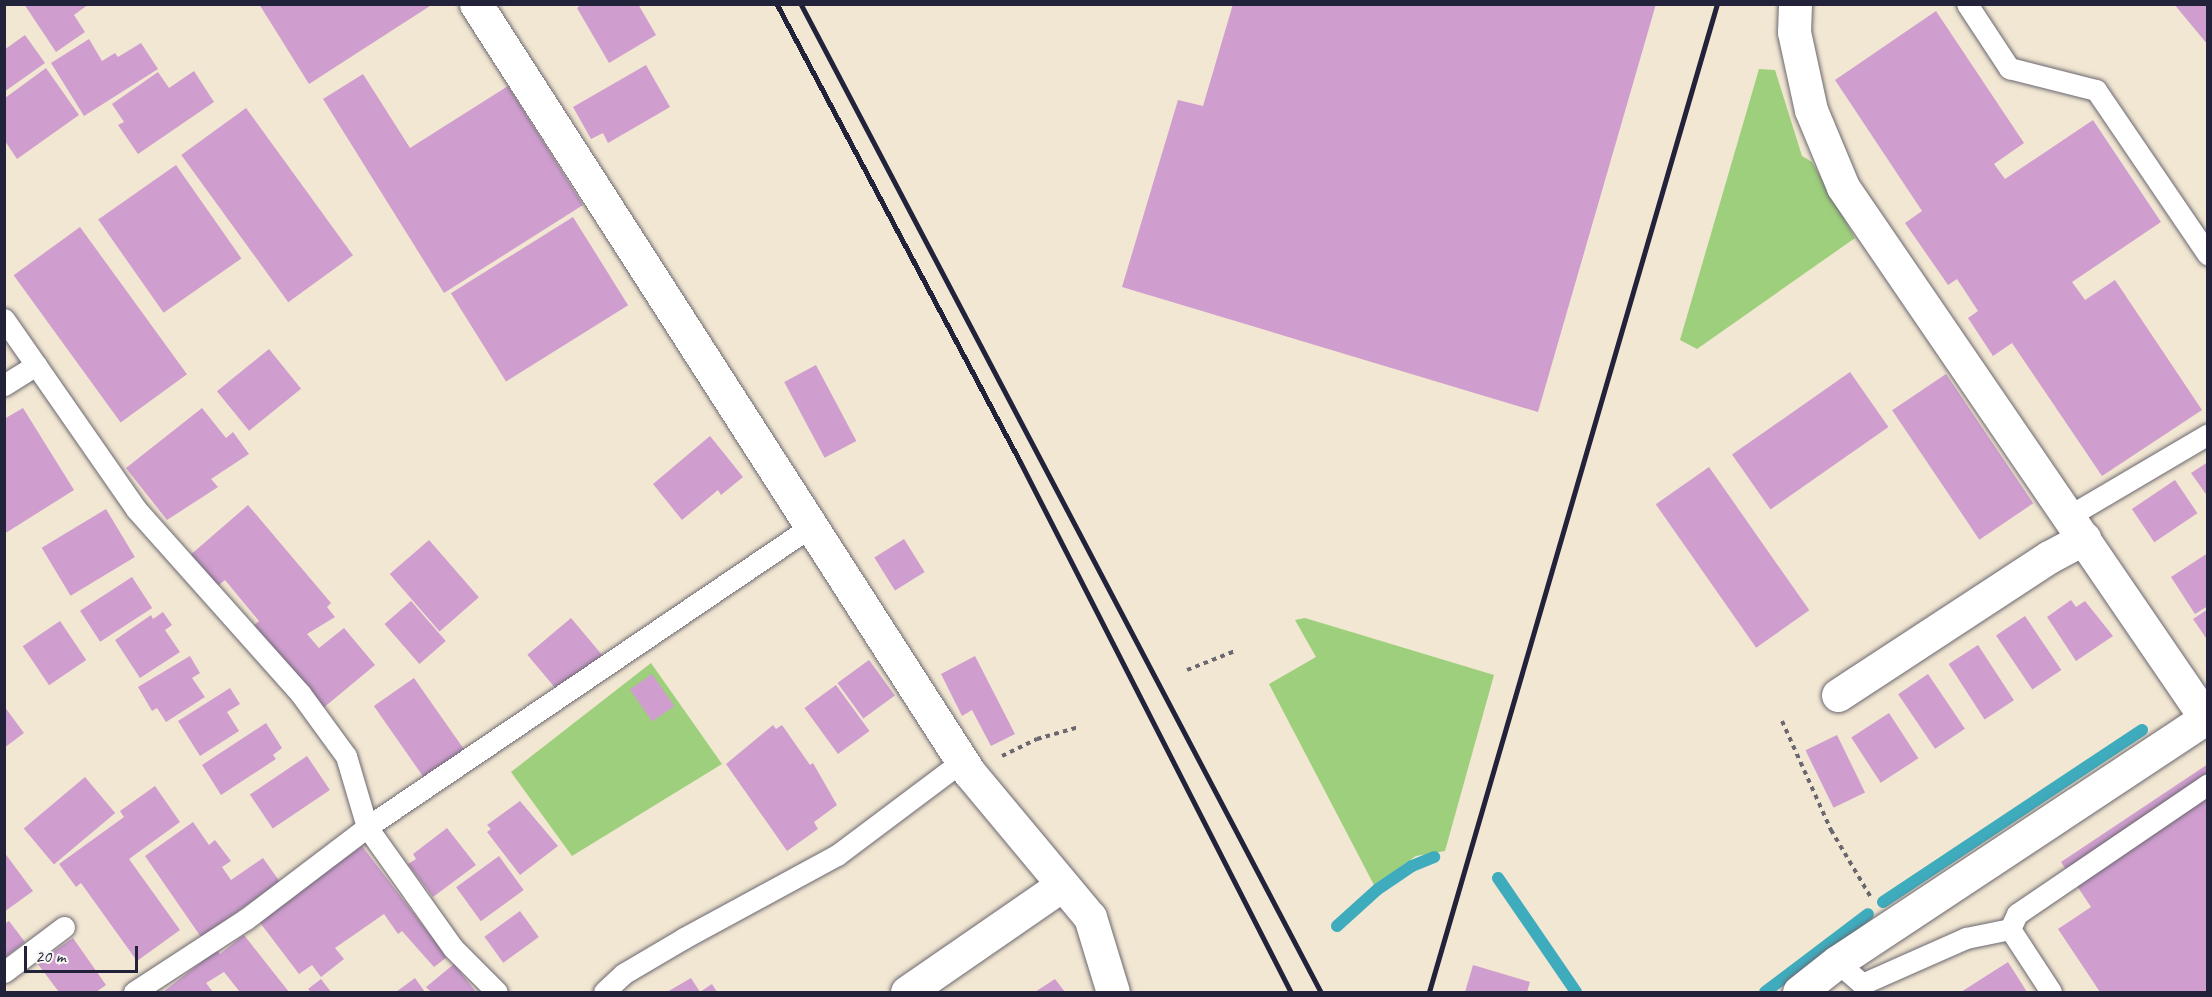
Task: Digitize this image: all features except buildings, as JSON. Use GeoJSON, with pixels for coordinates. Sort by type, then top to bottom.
{"type":"FeatureCollection","features":[{"type":"Feature","properties":{"kind":"street"},"geometry":{"type":"LineString","coordinates":[[476,4],[813,525],[965,766],[1090,917],[1113,993]]}},
{"type":"Feature","properties":{"kind":"street"},"geometry":{"type":"LineString","coordinates":[[1795,4],[1794,32],[1811,110],[1843,187],[2206,716],[1837,962],[1799,993]]}},
{"type":"Feature","properties":{"kind":"street"},"geometry":{"type":"LineString","coordinates":[[1838,695],[2049,556],[2076,527]]}},
{"type":"Feature","properties":{"kind":"street"},"geometry":{"type":"LineString","coordinates":[[907,993],[1062,885]]}},
{"type":"Feature","properties":{"kind":"lane"},"geometry":{"type":"LineString","coordinates":[[1967,4],[2009,68],[2096,90],[2208,255]]}},
{"type":"Feature","properties":{"kind":"lane"},"geometry":{"type":"LineString","coordinates":[[4,319],[136,509],[300,693],[346,756],[368,827],[453,948],[497,993]]}},
{"type":"Feature","properties":{"kind":"lane"},"geometry":{"type":"LineString","coordinates":[[4,385],[36,365]]}},
{"type":"Feature","properties":{"kind":"lane"},"geometry":{"type":"LineString","coordinates":[[2076,527],[2208,434]]}},
{"type":"Feature","properties":{"kind":"lane"},"geometry":{"type":"LineString","coordinates":[[134,993],[246,919],[368,827],[813,525]]}},
{"type":"Feature","properties":{"kind":"lane"},"geometry":{"type":"LineString","coordinates":[[604,993],[623,974],[684,938],[837,855],[965,766]]}},
{"type":"Feature","properties":{"kind":"lane"},"geometry":{"type":"LineString","coordinates":[[2010,929],[2017,914],[2208,784]]}},
{"type":"Feature","properties":{"kind":"lane"},"geometry":{"type":"LineString","coordinates":[[4,972],[64,927]]}},
{"type":"Feature","properties":{"kind":"lane"},"geometry":{"type":"LineString","coordinates":[[1837,962],[1862,984],[1966,938],[2010,929]]}},
{"type":"Feature","properties":{"kind":"lane"},"geometry":{"type":"LineString","coordinates":[[2010,929],[2051,993]]}},
{"type":"Feature","properties":{"kind":"path"},"geometry":{"type":"LineString","coordinates":[[1187,670],[1235,651]]}},
{"type":"Feature","properties":{"kind":"path"},"geometry":{"type":"LineString","coordinates":[[1782,721],[1831,830],[1888,928]]}},
{"type":"Feature","properties":{"kind":"path"},"geometry":{"type":"LineString","coordinates":[[965,766],[1037,739],[1079,727]]}},
{"type":"Feature","properties":{"kind":"green space"},"geometry":{"type":"Polygon","coordinates":[[[1759,69],[1775,70],[1802,156],[1812,162],[1855,238],[1697,349],[1680,340],[1759,69]]]}},
{"type":"Feature","properties":{"kind":"green space"},"geometry":{"type":"Polygon","coordinates":[[[1305,618],[1494,675],[1445,851],[1416,856],[1374,885],[1269,684],[1316,657],[1295,620],[1305,618]]]}},
{"type":"Feature","properties":{"kind":"green space"},"geometry":{"type":"Polygon","coordinates":[[[651,663],[722,764],[572,856],[511,772],[651,663]]]}},
{"type":"Feature","properties":{"kind":"waterway"},"geometry":{"type":"LineString","coordinates":[[1883,902],[2142,730]]}},
{"type":"Feature","properties":{"kind":"waterway"},"geometry":{"type":"LineString","coordinates":[[1337,926],[1378,889],[1412,866],[1434,857]]}},
{"type":"Feature","properties":{"kind":"waterway"},"geometry":{"type":"LineString","coordinates":[[1498,878],[1576,992]]}},
{"type":"Feature","properties":{"kind":"waterway"},"geometry":{"type":"LineString","coordinates":[[1765,992],[1868,914]]}},
{"type":"Feature","properties":{"kind":"railway"},"geometry":{"type":"LineString","coordinates":[[777,4],[1020,461],[1291,992]]}},
{"type":"Feature","properties":{"kind":"railway"},"geometry":{"type":"LineString","coordinates":[[801,4],[1321,992]]}},
{"type":"Feature","properties":{"kind":"railway"},"geometry":{"type":"LineString","coordinates":[[1429,992],[1717,4]]}}]}
